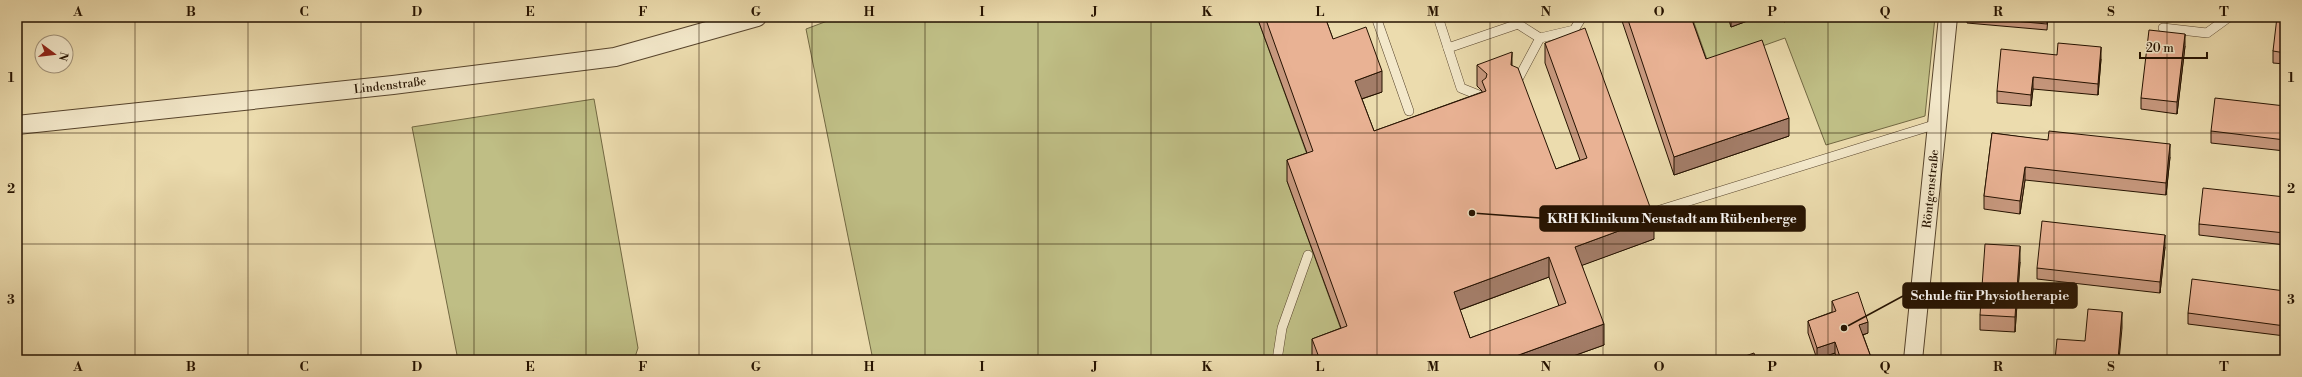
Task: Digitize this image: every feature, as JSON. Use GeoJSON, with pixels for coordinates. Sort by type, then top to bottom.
{"type":"FeatureCollection","features":[{"type":"Feature","properties":{"kind":"street","name":"Lindenstraße"},"geometry":{"type":"LineString","coordinates":[[17,125],[385,86],[615,57],[757,17]]}},
{"type":"Feature","properties":{"kind":"street","name":"Röntgenstraße"},"geometry":{"type":"LineString","coordinates":[[1913,360],[1948,17]]}},
{"type":"Feature","properties":{"kind":"lane"},"geometry":{"type":"LineString","coordinates":[[1376,17],[1409,111]]}},
{"type":"Feature","properties":{"kind":"lane"},"geometry":{"type":"LineString","coordinates":[[1438,17],[1461,88],[1481,96]]}},
{"type":"Feature","properties":{"kind":"lane"},"geometry":{"type":"LineString","coordinates":[[1448,48],[1516,21],[1540,38],[1574,30],[1582,17]]}},
{"type":"Feature","properties":{"kind":"lane"},"geometry":{"type":"LineString","coordinates":[[2163,28],[2208,33],[2229,17]]}},
{"type":"Feature","properties":{"kind":"lane"},"geometry":{"type":"LineString","coordinates":[[1516,83],[1540,38]]}},
{"type":"Feature","properties":{"kind":"lane"},"geometry":{"type":"LineString","coordinates":[[1660,210],[1937,124]]}},
{"type":"Feature","properties":{"kind":"lane"},"geometry":{"type":"LineString","coordinates":[[1277,360],[1282,328],[1308,255]]}},
{"type":"Feature","properties":{"kind":"shaded area"},"geometry":{"type":"Polygon","coordinates":[[[838,17],[1257,17],[1313,171],[1287,181],[1347,346],[1312,360],[873,360],[806,29],[838,17]]]}},
{"type":"Feature","properties":{"kind":"shaded area"},"geometry":{"type":"Polygon","coordinates":[[[1692,17],[1935,17],[1925,116],[1826,145],[1785,38],[1709,65],[1692,17]]]}},
{"type":"Feature","properties":{"kind":"shaded area"},"geometry":{"type":"Polygon","coordinates":[[[594,99],[638,348],[634,360],[458,360],[412,127],[594,99]]]}},
{"type":"Feature","properties":{"kind":"building"},"geometry":{"type":"Polygon","coordinates":[[[1265,17],[1325,17],[1333,39],[1366,27],[1382,71],[1355,81],[1374,131],[1486,91],[1482,81],[1486,78],[1487,74],[1477,65],[1512,52],[1511,65],[1518,68],[1556,169],[1587,158],[1545,43],[1585,28],[1654,218],[1575,247],[1604,324],[1505,360],[1320,360],[1312,339],[1347,326],[1287,160],[1313,151],[1265,17]],[[1549,257],[1454,292],[1470,338],[1566,303],[1549,257]]]}},
{"type":"Feature","properties":{"kind":"building"},"geometry":{"type":"Polygon","coordinates":[[[1627,17],[1691,17],[1706,59],[1762,40],[1789,118],[1674,157],[1627,17]]]}},
{"type":"Feature","properties":{"kind":"building"},"geometry":{"type":"Polygon","coordinates":[[[1970,17],[2047,17],[2047,24],[1970,17]]]}},
{"type":"Feature","properties":{"kind":"building"},"geometry":{"type":"Polygon","coordinates":[[[2277,17],[2285,17],[2285,53],[2273,51],[2277,17]]]}},
{"type":"Feature","properties":{"kind":"building"},"geometry":{"type":"Polygon","coordinates":[[[2149,30],[2185,34],[2177,102],[2141,98],[2149,30]]]}},
{"type":"Feature","properties":{"kind":"building"},"geometry":{"type":"Polygon","coordinates":[[[2058,43],[2101,47],[2098,84],[2033,77],[2031,95],[1997,91],[2001,49],[2057,55],[2058,43]]]}},
{"type":"Feature","properties":{"kind":"building"},"geometry":{"type":"Polygon","coordinates":[[[2215,98],[2285,106],[2285,140],[2211,131],[2215,98]]]}},
{"type":"Feature","properties":{"kind":"building"},"geometry":{"type":"Polygon","coordinates":[[[2049,131],[2170,144],[2166,183],[2025,167],[2020,201],[1984,196],[1992,133],[2048,140],[2049,131]]]}},
{"type":"Feature","properties":{"kind":"building"},"geometry":{"type":"Polygon","coordinates":[[[2203,188],[2285,197],[2285,233],[2199,224],[2203,188]]]}},
{"type":"Feature","properties":{"kind":"building"},"geometry":{"type":"Polygon","coordinates":[[[2042,221],[2165,235],[2160,282],[2037,268],[2042,221]]]}},
{"type":"Feature","properties":{"kind":"building"},"geometry":{"type":"Polygon","coordinates":[[[1985,244],[2020,246],[2015,317],[1980,315],[1985,244]]]}},
{"type":"Feature","properties":{"kind":"building"},"geometry":{"type":"Polygon","coordinates":[[[2192,279],[2285,291],[2285,326],[2188,313],[2192,279]]]}},
{"type":"Feature","properties":{"kind":"building"},"geometry":{"type":"Polygon","coordinates":[[[1858,292],[1868,322],[1859,325],[1872,360],[1841,360],[1835,342],[1817,348],[1808,321],[1836,311],[1832,301],[1858,292]]]}},
{"type":"Feature","properties":{"kind":"building"},"geometry":{"type":"Polygon","coordinates":[[[2088,309],[2122,312],[2118,360],[2055,360],[2057,339],[2085,341],[2088,309]]]}},
{"type":"Feature","properties":{"kind":"building"},"geometry":{"type":"Polygon","coordinates":[[[1754,353],[1756,360],[1734,360],[1754,353]]]}},
{"type":"Feature","properties":{"kind":"place","name":"KRH Klinikum Neustadt am Rübenberge"},"geometry":{"type":"Point","coordinates":[1472,213]}},
{"type":"Feature","properties":{"kind":"place","name":"Schule für Physiotherapie"},"geometry":{"type":"Point","coordinates":[1844,328]}}]}
